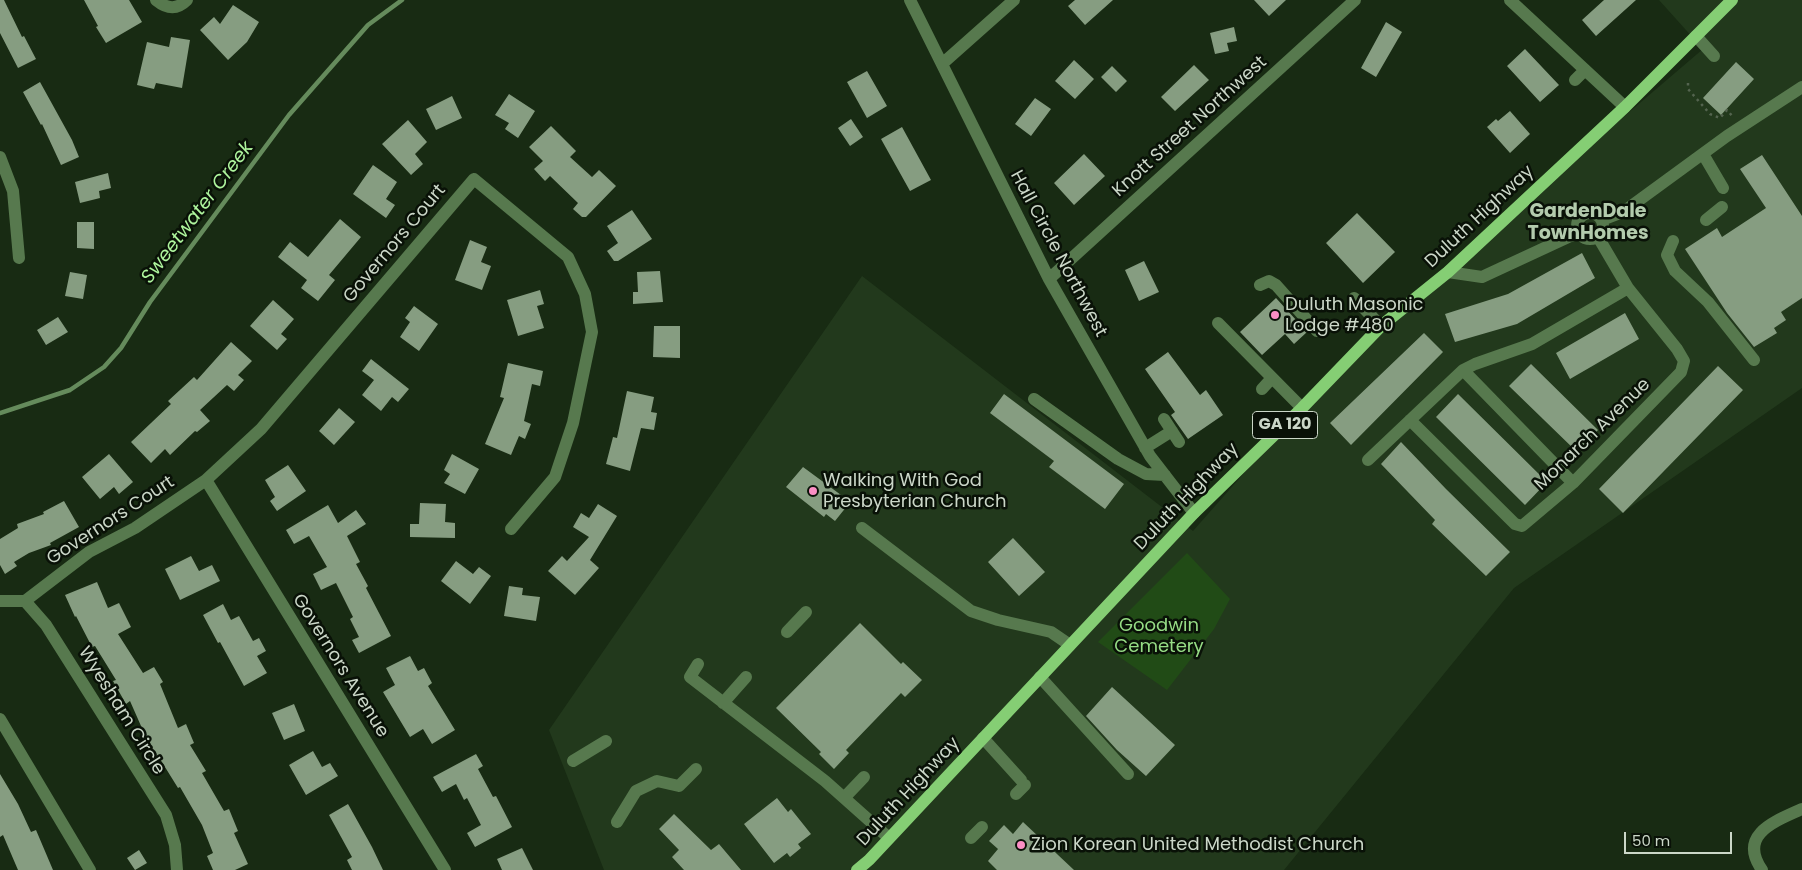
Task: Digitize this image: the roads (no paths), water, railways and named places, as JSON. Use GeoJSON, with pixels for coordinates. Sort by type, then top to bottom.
{"type":"FeatureCollection","features":[{"type":"Feature","properties":{"kind":"main road","name":"Duluth Highway"},"geometry":{"type":"LineString","coordinates":[[857,870],[1194,513],[1302,408],[1381,326],[1448,272],[1624,108],[1732,0]]}},
{"type":"Feature","properties":{"kind":"street"},"geometry":{"type":"LineString","coordinates":[[156,0],[164,6],[174,8],[182,5],[187,0]]}},
{"type":"Feature","properties":{"kind":"street","name":"Hall Circle Northwest"},"geometry":{"type":"LineString","coordinates":[[910,0],[1049,279],[1145,448],[1194,513]]}},
{"type":"Feature","properties":{"kind":"street"},"geometry":{"type":"LineString","coordinates":[[942,64],[1014,0]]}},
{"type":"Feature","properties":{"kind":"street","name":"Knott Street Northwest"},"geometry":{"type":"LineString","coordinates":[[1049,279],[1355,0]]}},
{"type":"Feature","properties":{"kind":"street"},"geometry":{"type":"LineString","coordinates":[[1510,0],[1624,108]]}},
{"type":"Feature","properties":{"kind":"street"},"geometry":{"type":"LineString","coordinates":[[1696,36],[1714,56]]}},
{"type":"Feature","properties":{"kind":"street"},"geometry":{"type":"LineString","coordinates":[[1575,80],[1585,70]]}},
{"type":"Feature","properties":{"kind":"street"},"geometry":{"type":"LineString","coordinates":[[1602,220],[1623,212],[1742,126],[1802,87]]}},
{"type":"Feature","properties":{"kind":"street"},"geometry":{"type":"LineString","coordinates":[[1703,154],[1723,188]]}},
{"type":"Feature","properties":{"kind":"street"},"geometry":{"type":"LineString","coordinates":[[0,157],[13,191],[19,258]]}},
{"type":"Feature","properties":{"kind":"street","name":"Governors Court"},"geometry":{"type":"LineString","coordinates":[[25,601],[89,552],[135,528],[206,480],[261,429],[474,179],[568,257],[585,294],[592,332],[573,423],[555,477],[511,529]]}},
{"type":"Feature","properties":{"kind":"street"},"geometry":{"type":"LineString","coordinates":[[1706,220],[1722,207]]}},
{"type":"Feature","properties":{"kind":"street"},"geometry":{"type":"LineString","coordinates":[[1593,214],[1602,220],[1603,231],[1598,237],[1584,238],[1579,232],[1577,225],[1583,216],[1593,214]]}},
{"type":"Feature","properties":{"kind":"street"},"geometry":{"type":"LineString","coordinates":[[1448,272],[1482,277],[1579,232]]}},
{"type":"Feature","properties":{"kind":"street","name":"Monarch Avenue"},"geometry":{"type":"LineString","coordinates":[[1410,420],[1515,524],[1522,526],[1573,483],[1681,372],[1684,361],[1677,349],[1628,288],[1598,237]]}},
{"type":"Feature","properties":{"kind":"street"},"geometry":{"type":"LineString","coordinates":[[1673,241],[1667,255],[1675,271],[1708,302],[1754,360]]}},
{"type":"Feature","properties":{"kind":"street"},"geometry":{"type":"LineString","coordinates":[[1260,285],[1269,281],[1276,285],[1317,331]]}},
{"type":"Feature","properties":{"kind":"street"},"geometry":{"type":"LineString","coordinates":[[1368,460],[1463,370],[1532,344],[1628,288]]}},
{"type":"Feature","properties":{"kind":"street"},"geometry":{"type":"LineString","coordinates":[[1354,298],[1381,326]]}},
{"type":"Feature","properties":{"kind":"street"},"geometry":{"type":"LineString","coordinates":[[1218,323],[1273,373],[1302,408]]}},
{"type":"Feature","properties":{"kind":"street"},"geometry":{"type":"LineString","coordinates":[[1463,370],[1573,483]]}},
{"type":"Feature","properties":{"kind":"street"},"geometry":{"type":"LineString","coordinates":[[1262,389],[1273,373]]}},
{"type":"Feature","properties":{"kind":"street"},"geometry":{"type":"LineString","coordinates":[[1034,400],[1118,459],[1146,474],[1165,475]]}},
{"type":"Feature","properties":{"kind":"street"},"geometry":{"type":"LineString","coordinates":[[1164,419],[1179,442]]}},
{"type":"Feature","properties":{"kind":"street"},"geometry":{"type":"LineString","coordinates":[[1145,448],[1172,431]]}},
{"type":"Feature","properties":{"kind":"street","name":"Governors Avenue"},"geometry":{"type":"LineString","coordinates":[[206,480],[445,870]]}},
{"type":"Feature","properties":{"kind":"street"},"geometry":{"type":"LineString","coordinates":[[862,528],[971,611],[998,620],[1051,632],[1070,645]]}},
{"type":"Feature","properties":{"kind":"street"},"geometry":{"type":"LineString","coordinates":[[0,601],[25,601]]}},
{"type":"Feature","properties":{"kind":"street","name":"Wyesham Circle"},"geometry":{"type":"LineString","coordinates":[[25,601],[46,625],[166,815],[175,845],[177,870]]}},
{"type":"Feature","properties":{"kind":"street"},"geometry":{"type":"LineString","coordinates":[[787,632],[806,612]]}},
{"type":"Feature","properties":{"kind":"street"},"geometry":{"type":"LineString","coordinates":[[698,664],[690,678],[826,781],[889,838]]}},
{"type":"Feature","properties":{"kind":"street"},"geometry":{"type":"LineString","coordinates":[[723,703],[746,677]]}},
{"type":"Feature","properties":{"kind":"street"},"geometry":{"type":"LineString","coordinates":[[1040,677],[1128,774]]}},
{"type":"Feature","properties":{"kind":"street"},"geometry":{"type":"LineString","coordinates":[[0,719],[90,870]]}},
{"type":"Feature","properties":{"kind":"street"},"geometry":{"type":"LineString","coordinates":[[983,738],[1023,782],[1016,794]]}},
{"type":"Feature","properties":{"kind":"street"},"geometry":{"type":"LineString","coordinates":[[573,761],[606,741]]}},
{"type":"Feature","properties":{"kind":"street"},"geometry":{"type":"LineString","coordinates":[[617,822],[636,791],[657,781],[679,786],[696,769]]}},
{"type":"Feature","properties":{"kind":"street"},"geometry":{"type":"LineString","coordinates":[[844,798],[864,777]]}},
{"type":"Feature","properties":{"kind":"street"},"geometry":{"type":"LineString","coordinates":[[1762,870],[1753,849],[1758,837],[1768,824],[1802,809]]}},
{"type":"Feature","properties":{"kind":"street"},"geometry":{"type":"LineString","coordinates":[[971,838],[982,827]]}},
{"type":"Feature","properties":{"kind":"waterway","name":"Sweetwater Creek"},"geometry":{"type":"LineString","coordinates":[[0,413],[70,390],[104,367],[121,348],[150,302],[289,115],[368,25],[402,0]]}},
{"type":"Feature","properties":{"kind":"place","name":"Duluth Masonic Lodge #480"},"geometry":{"type":"Point","coordinates":[1275,315]}},
{"type":"Feature","properties":{"kind":"place","name":"Walking With God Presbyterian Church"},"geometry":{"type":"Point","coordinates":[813,491]}},
{"type":"Feature","properties":{"kind":"place","name":"Zion Korean United Methodist Church"},"geometry":{"type":"Point","coordinates":[1021,845]}},
{"type":"Feature","properties":{"kind":"district","name":"GardenDale TownHomes"},"geometry":{"type":"Point","coordinates":[1588,223]}},
{"type":"Feature","properties":{"kind":"park label","name":"Goodwin Cemetery"},"geometry":{"type":"Point","coordinates":[1159,636]}}]}
